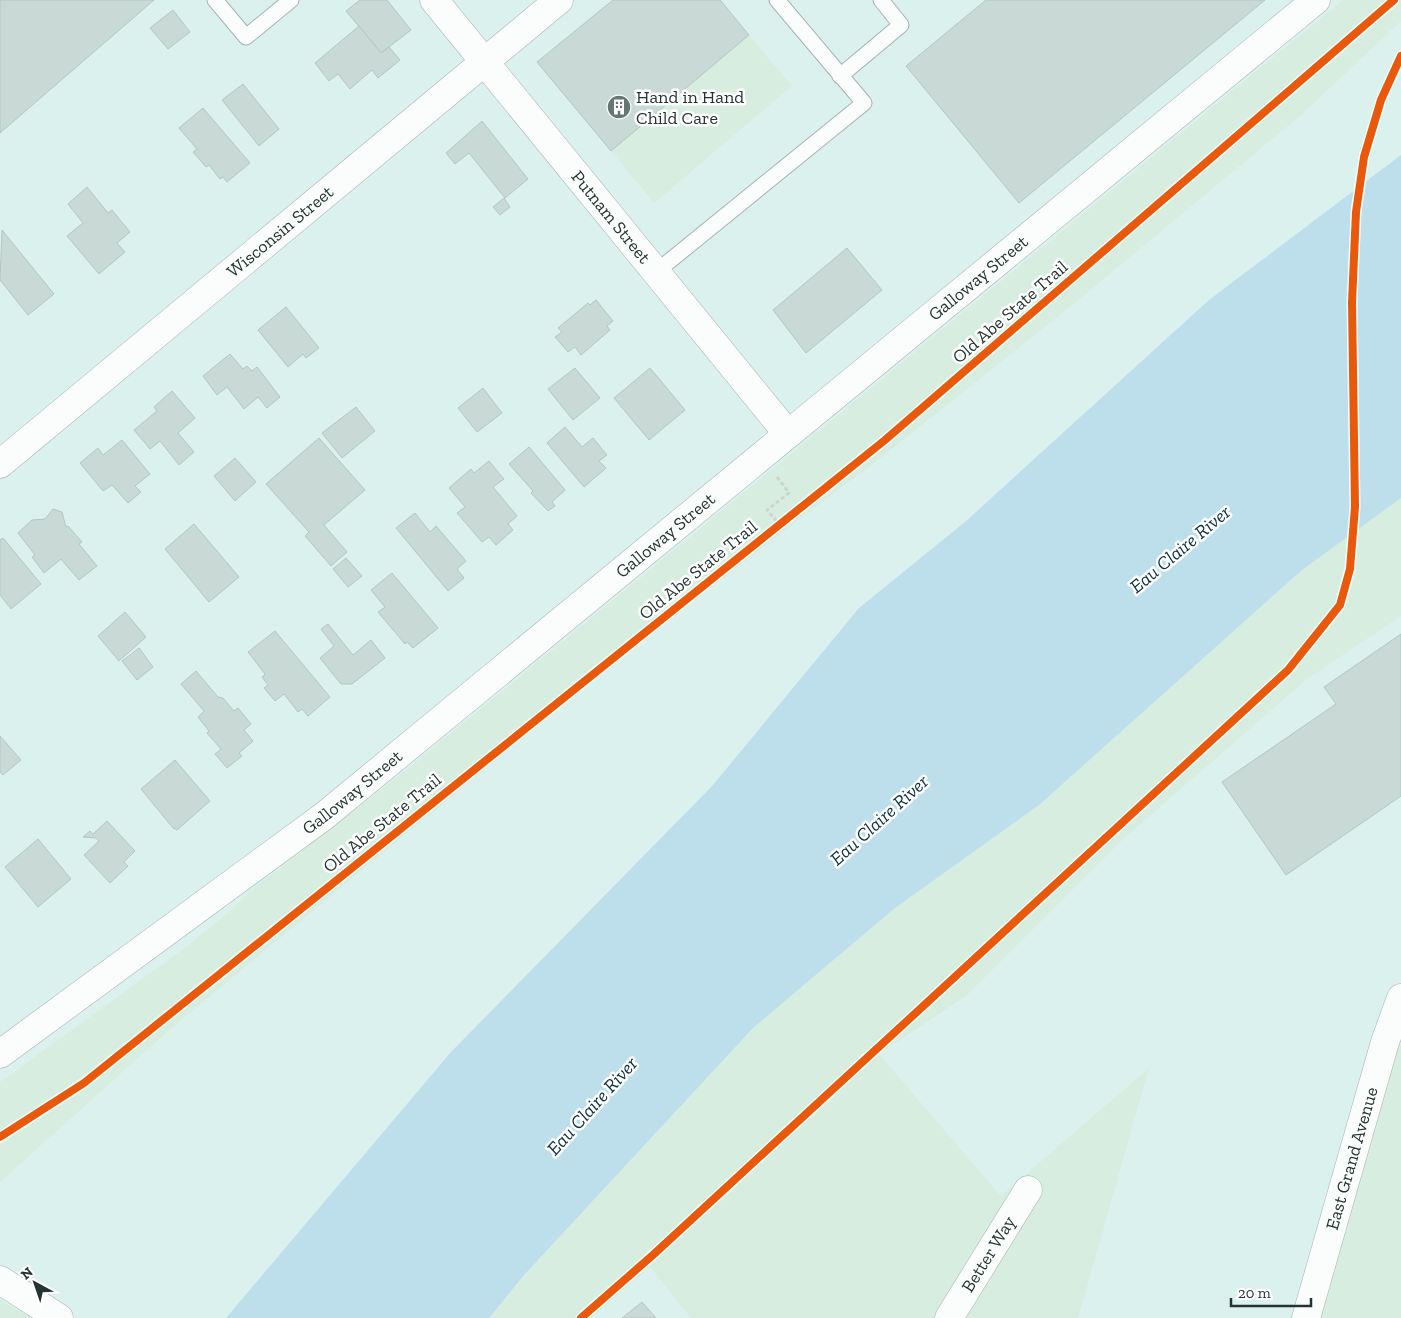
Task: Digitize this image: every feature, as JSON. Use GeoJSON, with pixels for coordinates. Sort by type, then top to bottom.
{"type":"FeatureCollection","features":[{"type":"Feature","properties":{"kind":"street","name":"Putnam Street"},"geometry":{"type":"LineString","coordinates":[[434,0],[788,434]]}},
{"type":"Feature","properties":{"kind":"street","name":"Wisconsin Street"},"geometry":{"type":"LineString","coordinates":[[0,464],[559,0]]}},
{"type":"Feature","properties":{"kind":"street","name":"Galloway Street"},"geometry":{"type":"LineString","coordinates":[[0,1054],[324,816],[1316,0]]}},
{"type":"Feature","properties":{"kind":"street","name":"East Grand Avenue"},"geometry":{"type":"LineString","coordinates":[[1306,1318],[1393,1044],[1401,998]]}},
{"type":"Feature","properties":{"kind":"street","name":"Better Way"},"geometry":{"type":"LineString","coordinates":[[949,1318],[1028,1190]]}},
{"type":"Feature","properties":{"kind":"street"},"geometry":{"type":"LineString","coordinates":[[0,1280],[59,1318]]}},
{"type":"Feature","properties":{"kind":"lane"},"geometry":{"type":"LineString","coordinates":[[216,0],[246,38],[291,0]]}},
{"type":"Feature","properties":{"kind":"lane"},"geometry":{"type":"LineString","coordinates":[[656,272],[864,103],[777,0]]}},
{"type":"Feature","properties":{"kind":"lane"},"geometry":{"type":"LineString","coordinates":[[840,76],[901,24],[881,0]]}},
{"type":"Feature","properties":{"kind":"path"},"geometry":{"type":"LineString","coordinates":[[770,469],[789,493],[767,510],[778,524]]}},
{"type":"Feature","properties":{"kind":"green space"},"geometry":{"type":"Polygon","coordinates":[[[1343,0],[1401,0],[1401,21],[1301,115],[1076,302],[874,463],[634,648],[352,878],[168,1031],[0,1182],[0,1082],[182,950],[227,914],[248,893],[410,767],[1343,0]]]}},
{"type":"Feature","properties":{"kind":"green space"},"geometry":{"type":"Polygon","coordinates":[[[749,35],[792,86],[654,203],[611,151],[749,35]]]}},
{"type":"Feature","properties":{"kind":"green space"},"geometry":{"type":"Polygon","coordinates":[[[1401,498],[1401,616],[1307,679],[1122,840],[966,996],[879,1054],[1001,1196],[1149,1068],[1078,1318],[691,1318],[650,1267],[591,1318],[489,1318],[525,1274],[753,1028],[895,908],[1039,805],[1302,570],[1401,498]]]}},
{"type":"Feature","properties":{"kind":"green space"},"geometry":{"type":"Polygon","coordinates":[[[1385,1042],[1401,1046],[1401,1318],[1306,1318],[1385,1042]]]}},
{"type":"Feature","properties":{"kind":"green space"},"geometry":{"type":"Polygon","coordinates":[[[0,1300],[31,1318],[0,1318],[0,1300]]]}},
{"type":"Feature","properties":{"kind":"water","name":"Eau Claire River"},"geometry":{"type":"Polygon","coordinates":[[[1401,155],[1401,498],[1302,570],[1039,805],[895,908],[753,1028],[525,1274],[489,1318],[226,1318],[451,1052],[713,785],[859,608],[965,522],[1209,300],[1401,155]]]}},
{"type":"Feature","properties":{"kind":"building"},"geometry":{"type":"Polygon","coordinates":[[[0,0],[154,0],[0,133],[0,0]]]}},
{"type":"Feature","properties":{"kind":"building"},"geometry":{"type":"Polygon","coordinates":[[[360,0],[387,0],[411,30],[381,53],[346,11],[360,0]]]}},
{"type":"Feature","properties":{"kind":"building","name":"Hand in Hand Child Care"},"geometry":{"type":"Polygon","coordinates":[[[613,0],[720,0],[749,35],[611,151],[537,62],[613,0]]]}},
{"type":"Feature","properties":{"kind":"building"},"geometry":{"type":"Polygon","coordinates":[[[986,0],[1265,0],[1019,203],[906,66],[986,0]]]}},
{"type":"Feature","properties":{"kind":"building"},"geometry":{"type":"Polygon","coordinates":[[[173,10],[190,32],[168,49],[150,28],[173,10]]]}},
{"type":"Feature","properties":{"kind":"building"},"geometry":{"type":"Polygon","coordinates":[[[359,26],[381,53],[389,47],[400,60],[378,78],[372,70],[350,89],[338,74],[329,81],[315,63],[359,26]]]}},
{"type":"Feature","properties":{"kind":"building"},"geometry":{"type":"Polygon","coordinates":[[[243,84],[279,129],[259,146],[222,100],[243,84]]]}},
{"type":"Feature","properties":{"kind":"building"},"geometry":{"type":"Polygon","coordinates":[[[203,108],[250,163],[227,182],[223,177],[220,179],[209,165],[206,167],[193,152],[197,149],[179,128],[203,108]]]}},
{"type":"Feature","properties":{"kind":"building"},"geometry":{"type":"Polygon","coordinates":[[[482,121],[528,179],[505,198],[469,153],[455,164],[446,153],[482,121]]]}},
{"type":"Feature","properties":{"kind":"building"},"geometry":{"type":"Polygon","coordinates":[[[87,187],[108,213],[112,210],[130,232],[117,243],[125,252],[99,274],[67,236],[83,223],[68,204],[87,187]]]}},
{"type":"Feature","properties":{"kind":"building"},"geometry":{"type":"Polygon","coordinates":[[[504,198],[510,207],[500,215],[493,207],[504,198]]]}},
{"type":"Feature","properties":{"kind":"building"},"geometry":{"type":"Polygon","coordinates":[[[2,230],[54,294],[28,315],[0,280],[2,230]]]}},
{"type":"Feature","properties":{"kind":"building"},"geometry":{"type":"Polygon","coordinates":[[[847,248],[882,290],[806,353],[773,310],[847,248]]]}},
{"type":"Feature","properties":{"kind":"building"},"geometry":{"type":"Polygon","coordinates":[[[596,300],[613,321],[607,326],[610,330],[581,355],[575,347],[568,352],[555,337],[562,332],[558,328],[588,303],[590,305],[596,300]]]}},
{"type":"Feature","properties":{"kind":"building"},"geometry":{"type":"Polygon","coordinates":[[[286,307],[319,348],[306,358],[303,354],[288,367],[258,330],[286,307]]]}},
{"type":"Feature","properties":{"kind":"building"},"geometry":{"type":"Polygon","coordinates":[[[230,354],[243,369],[247,366],[252,371],[257,367],[280,397],[267,408],[258,397],[244,409],[227,387],[217,395],[203,376],[230,354]]]}},
{"type":"Feature","properties":{"kind":"building"},"geometry":{"type":"Polygon","coordinates":[[[575,368],[600,398],[573,420],[548,389],[575,368]]]}},
{"type":"Feature","properties":{"kind":"building"},"geometry":{"type":"Polygon","coordinates":[[[650,368],[685,410],[649,440],[614,398],[650,368]]]}},
{"type":"Feature","properties":{"kind":"building"},"geometry":{"type":"Polygon","coordinates":[[[483,388],[502,413],[477,432],[458,408],[483,388]]]}},
{"type":"Feature","properties":{"kind":"building"},"geometry":{"type":"Polygon","coordinates":[[[172,391],[195,418],[178,433],[194,452],[179,465],[160,441],[150,449],[134,430],[157,411],[154,407],[172,391]]]}},
{"type":"Feature","properties":{"kind":"building"},"geometry":{"type":"Polygon","coordinates":[[[356,407],[375,431],[342,458],[322,433],[356,407]]]}},
{"type":"Feature","properties":{"kind":"building"},"geometry":{"type":"Polygon","coordinates":[[[565,427],[582,447],[593,438],[607,455],[599,461],[606,468],[584,487],[547,443],[565,427]]]}},
{"type":"Feature","properties":{"kind":"building"},"geometry":{"type":"Polygon","coordinates":[[[319,438],[365,490],[324,525],[347,552],[331,566],[305,536],[309,532],[266,484],[319,438]]]}},
{"type":"Feature","properties":{"kind":"building"},"geometry":{"type":"Polygon","coordinates":[[[122,440],[150,474],[135,486],[141,492],[128,503],[112,485],[103,491],[80,463],[98,448],[103,455],[122,440]]]}},
{"type":"Feature","properties":{"kind":"building"},"geometry":{"type":"Polygon","coordinates":[[[529,447],[565,490],[552,502],[555,506],[548,511],[531,493],[533,491],[509,464],[529,447]]]}},
{"type":"Feature","properties":{"kind":"building"},"geometry":{"type":"Polygon","coordinates":[[[235,458],[256,482],[235,501],[214,476],[235,458]]]}},
{"type":"Feature","properties":{"kind":"building"},"geometry":{"type":"Polygon","coordinates":[[[489,461],[504,479],[493,487],[517,516],[508,524],[513,530],[496,545],[489,537],[482,542],[457,513],[465,507],[449,488],[471,469],[474,473],[489,461]]]}},
{"type":"Feature","properties":{"kind":"building"},"geometry":{"type":"Polygon","coordinates":[[[53,509],[62,512],[66,527],[68,526],[82,542],[79,544],[97,566],[79,580],[61,559],[44,573],[32,557],[35,555],[18,533],[32,520],[45,519],[53,509]]]}},
{"type":"Feature","properties":{"kind":"building"},"geometry":{"type":"Polygon","coordinates":[[[415,513],[430,532],[436,526],[466,561],[457,569],[464,578],[448,591],[396,528],[415,513]]]}},
{"type":"Feature","properties":{"kind":"building"},"geometry":{"type":"Polygon","coordinates":[[[194,524],[239,577],[209,602],[165,549],[194,524]]]}},
{"type":"Feature","properties":{"kind":"building"},"geometry":{"type":"Polygon","coordinates":[[[3,538],[41,584],[11,609],[0,595],[0,540],[3,538]]]}},
{"type":"Feature","properties":{"kind":"building"},"geometry":{"type":"Polygon","coordinates":[[[346,558],[362,576],[348,587],[333,569],[346,558]]]}},
{"type":"Feature","properties":{"kind":"building"},"geometry":{"type":"Polygon","coordinates":[[[392,573],[438,628],[413,648],[407,642],[405,644],[378,612],[385,607],[371,590],[392,573]]]}},
{"type":"Feature","properties":{"kind":"building"},"geometry":{"type":"Polygon","coordinates":[[[125,612],[146,637],[119,661],[98,636],[125,612]]]}},
{"type":"Feature","properties":{"kind":"building"},"geometry":{"type":"Polygon","coordinates":[[[328,624],[353,655],[371,640],[385,658],[352,684],[341,684],[320,658],[334,646],[321,629],[328,624]]]}},
{"type":"Feature","properties":{"kind":"building"},"geometry":{"type":"Polygon","coordinates":[[[275,631],[330,697],[308,716],[302,709],[298,712],[284,694],[275,701],[264,688],[268,685],[262,677],[265,674],[248,652],[275,631]]]}},
{"type":"Feature","properties":{"kind":"building"},"geometry":{"type":"Polygon","coordinates":[[[1401,634],[1401,796],[1286,875],[1222,782],[1336,704],[1324,687],[1401,634]]]}},
{"type":"Feature","properties":{"kind":"building"},"geometry":{"type":"Polygon","coordinates":[[[139,648],[153,667],[137,680],[122,661],[139,648]]]}},
{"type":"Feature","properties":{"kind":"building"},"geometry":{"type":"Polygon","coordinates":[[[196,671],[218,697],[223,698],[234,711],[238,708],[251,724],[244,730],[253,741],[239,753],[242,756],[227,768],[215,754],[221,749],[207,733],[209,731],[198,717],[204,711],[181,684],[196,671]]]}},
{"type":"Feature","properties":{"kind":"building"},"geometry":{"type":"Polygon","coordinates":[[[0,736],[21,760],[3,775],[0,772],[0,736]]]}},
{"type":"Feature","properties":{"kind":"building"},"geometry":{"type":"Polygon","coordinates":[[[175,760],[210,801],[177,830],[173,828],[141,789],[175,760]]]}},
{"type":"Feature","properties":{"kind":"building"},"geometry":{"type":"Polygon","coordinates":[[[107,821],[135,851],[124,862],[128,866],[110,883],[84,855],[99,841],[96,838],[83,837],[90,831],[93,834],[107,821]]]}},
{"type":"Feature","properties":{"kind":"building"},"geometry":{"type":"Polygon","coordinates":[[[38,839],[71,879],[38,907],[5,867],[38,839]]]}},
{"type":"Feature","properties":{"kind":"building"},"geometry":{"type":"Polygon","coordinates":[[[642,1302],[656,1318],[622,1318],[642,1302]]]}},
{"type":"Feature","properties":{"kind":"cycle path","name":"Old Abe State Trail"},"geometry":{"type":"LineString","coordinates":[[0,1137],[84,1083],[885,440],[1394,0]]}},
{"type":"Feature","properties":{"kind":"cycle path"},"geometry":{"type":"LineString","coordinates":[[581,1318],[654,1254],[1288,670],[1340,605],[1350,569],[1355,507],[1352,302],[1356,212],[1364,157],[1381,100],[1401,56]]}},
{"type":"Feature","properties":{"kind":"place","name":"Hand in Hand Child Care"},"geometry":{"type":"Point","coordinates":[619,107]}}]}
